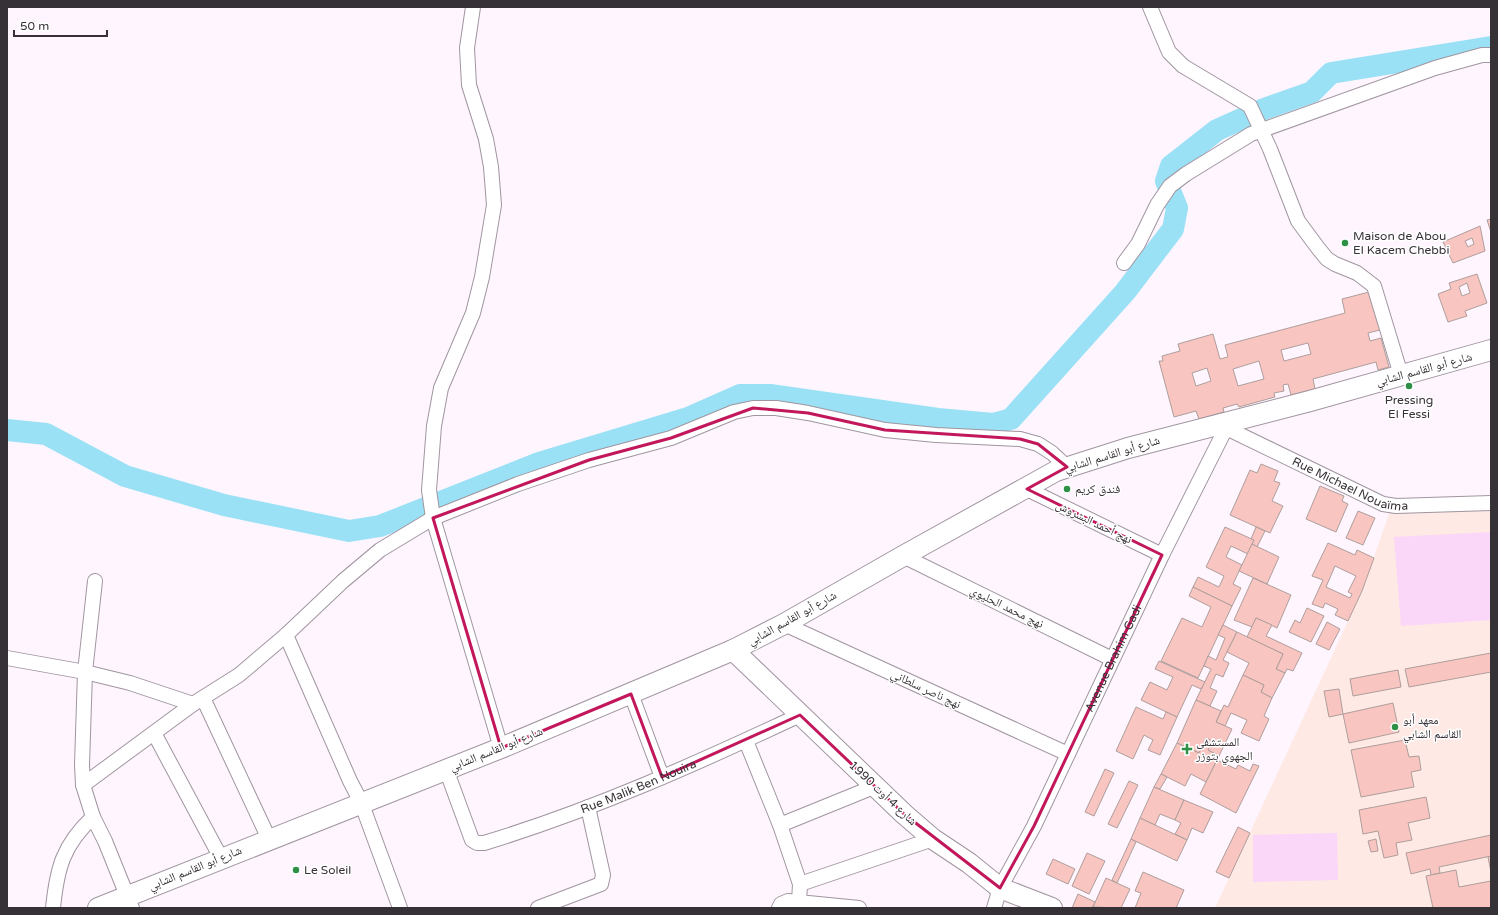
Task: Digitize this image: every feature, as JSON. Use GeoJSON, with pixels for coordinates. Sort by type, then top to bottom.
{"type":"FeatureCollection","features":[{"type":"Feature","properties":{"kind":"main road","name":"شارع أبو القاسم الشابي"},"geometry":{"type":"LineString","coordinates":[[98,908],[129,902],[222,858],[501,748],[733,650],[784,624],[903,556],[1067,467],[1128,448],[1222,426],[1491,350]]}},
{"type":"Feature","properties":{"kind":"main road","name":"شارع 4 أوت 1990"},"geometry":{"type":"LineString","coordinates":[[733,650],[904,814],[933,839],[968,863],[1000,888],[1052,908]]}},
{"type":"Feature","properties":{"kind":"street"},"geometry":{"type":"LineString","coordinates":[[472,7],[467,48],[469,85],[486,139],[494,205],[482,277],[473,313],[441,388],[434,426],[429,490],[433,514],[501,748]]}},
{"type":"Feature","properties":{"kind":"street"},"geometry":{"type":"LineString","coordinates":[[1150,7],[1170,52],[1183,66],[1250,106],[1298,221],[1327,259],[1335,264],[1358,273],[1374,286],[1401,375]]}},
{"type":"Feature","properties":{"kind":"street"},"geometry":{"type":"LineString","coordinates":[[1124,263],[1138,244],[1157,205],[1170,186],[1259,125],[1435,68],[1482,55],[1491,55]]}},
{"type":"Feature","properties":{"kind":"street"},"geometry":{"type":"LineString","coordinates":[[83,785],[198,701],[239,675],[286,635],[343,581],[380,550],[433,514],[589,460],[671,438],[734,412],[753,408],[776,408],[808,413],[885,430],[936,435],[1020,439],[1038,444],[1052,453],[1067,467]]}},
{"type":"Feature","properties":{"kind":"street","name":"Rue Michael Nouaïma"},"geometry":{"type":"LineString","coordinates":[[1222,426],[1383,504],[1396,506],[1491,503]]}},
{"type":"Feature","properties":{"kind":"street","name":"Avenue Brahim Gadi"},"geometry":{"type":"LineString","coordinates":[[994,908],[1000,888],[1034,826],[1222,426]]}},
{"type":"Feature","properties":{"kind":"street","name":"نهج أحمد البشروش"},"geometry":{"type":"LineString","coordinates":[[1027,489],[1162,555]]}},
{"type":"Feature","properties":{"kind":"street","name":"نهج محمد الحليوي"},"geometry":{"type":"LineString","coordinates":[[903,556],[1112,659]]}},
{"type":"Feature","properties":{"kind":"street"},"geometry":{"type":"LineString","coordinates":[[95,580],[85,672],[82,764],[83,785],[93,817],[105,841],[129,902]]}},
{"type":"Feature","properties":{"kind":"street","name":"نهج ناصر سلطاني"},"geometry":{"type":"LineString","coordinates":[[784,624],[1068,754]]}},
{"type":"Feature","properties":{"kind":"street"},"geometry":{"type":"LineString","coordinates":[[286,635],[350,781],[361,802],[400,908]]}},
{"type":"Feature","properties":{"kind":"street"},"geometry":{"type":"LineString","coordinates":[[7,658],[85,672],[198,701],[269,839]]}},
{"type":"Feature","properties":{"kind":"street"},"geometry":{"type":"LineString","coordinates":[[631,694],[662,777]]}},
{"type":"Feature","properties":{"kind":"street","name":"Rue Malik Ben Nouira"},"geometry":{"type":"LineString","coordinates":[[446,769],[472,840],[477,843],[484,844],[588,807],[662,777],[746,741],[800,715]]}},
{"type":"Feature","properties":{"kind":"street"},"geometry":{"type":"LineString","coordinates":[[154,733],[222,858]]}},
{"type":"Feature","properties":{"kind":"street"},"geometry":{"type":"LineString","coordinates":[[746,741],[780,825],[800,884],[800,902]]}},
{"type":"Feature","properties":{"kind":"street"},"geometry":{"type":"LineString","coordinates":[[780,825],[876,786]]}},
{"type":"Feature","properties":{"kind":"street"},"geometry":{"type":"LineString","coordinates":[[538,908],[564,903],[598,886],[603,880],[588,807]]}},
{"type":"Feature","properties":{"kind":"street"},"geometry":{"type":"LineString","coordinates":[[53,908],[56,880],[66,850],[82,828],[93,817]]}},
{"type":"Feature","properties":{"kind":"street"},"geometry":{"type":"LineString","coordinates":[[800,884],[933,839]]}},
{"type":"Feature","properties":{"kind":"street"},"geometry":{"type":"LineString","coordinates":[[779,908],[784,902],[800,902],[859,908]]}},
{"type":"Feature","properties":{"kind":"highlighted area"},"geometry":{"type":"Polygon","coordinates":[[[753,408],[808,413],[885,430],[1020,439],[1038,444],[1067,467],[1027,489],[1162,555],[1034,826],[1000,888],[904,814],[800,715],[662,777],[631,694],[501,748],[433,518],[589,460],[671,438],[753,408]]]}},
{"type":"Feature","properties":{"kind":"shaded area","name":"معهد أبو القاسم الشابي"},"geometry":{"type":"Polygon","coordinates":[[[1491,510],[1491,908],[1215,908],[1362,591],[1390,511],[1491,510]]]}},
{"type":"Feature","properties":{"kind":"shaded area"},"geometry":{"type":"Polygon","coordinates":[[[1491,532],[1491,620],[1401,626],[1394,537],[1491,532]]]}},
{"type":"Feature","properties":{"kind":"shaded area"},"geometry":{"type":"Polygon","coordinates":[[[1337,833],[1338,880],[1253,882],[1253,835],[1337,833]]]}},
{"type":"Feature","properties":{"kind":"building"},"geometry":{"type":"Polygon","coordinates":[[[1491,219],[1491,232],[1487,220],[1491,219]]]}},
{"type":"Feature","properties":{"kind":"building"},"geometry":{"type":"Polygon","coordinates":[[[1480,226],[1485,251],[1453,263],[1443,242],[1480,226]],[[1472,238],[1465,241],[1468,247],[1474,244],[1472,238]]]}},
{"type":"Feature","properties":{"kind":"building"},"geometry":{"type":"Polygon","coordinates":[[[1477,274],[1487,303],[1465,311],[1467,316],[1448,322],[1438,294],[1451,289],[1449,283],[1477,274]],[[1467,283],[1459,287],[1462,296],[1470,293],[1467,283]]]}},
{"type":"Feature","properties":{"kind":"building"},"geometry":{"type":"Polygon","coordinates":[[[1369,292],[1380,330],[1368,333],[1370,341],[1381,338],[1389,367],[1378,370],[1376,362],[1313,379],[1315,389],[1291,395],[1288,384],[1283,385],[1284,391],[1274,393],[1275,397],[1239,407],[1237,404],[1223,408],[1224,412],[1199,419],[1196,411],[1174,417],[1159,361],[1163,361],[1162,356],[1180,351],[1178,344],[1213,334],[1220,359],[1228,357],[1225,345],[1345,313],[1342,299],[1369,292]],[[1308,343],[1281,350],[1284,361],[1311,354],[1308,343]],[[1259,361],[1233,369],[1238,386],[1264,379],[1259,361]],[[1207,368],[1192,373],[1196,386],[1211,381],[1207,368]]]}},
{"type":"Feature","properties":{"kind":"building"},"geometry":{"type":"Polygon","coordinates":[[[1261,464],[1278,471],[1274,481],[1280,483],[1272,501],[1283,506],[1270,533],[1230,515],[1250,470],[1257,473],[1261,464]]]}},
{"type":"Feature","properties":{"kind":"building"},"geometry":{"type":"Polygon","coordinates":[[[1320,486],[1344,496],[1342,501],[1348,504],[1336,532],[1306,519],[1320,486]]]}},
{"type":"Feature","properties":{"kind":"building"},"geometry":{"type":"Polygon","coordinates":[[[1358,511],[1375,518],[1363,545],[1346,538],[1358,511]]]}},
{"type":"Feature","properties":{"kind":"building"},"geometry":{"type":"Polygon","coordinates":[[[1225,527],[1254,540],[1248,554],[1231,546],[1226,557],[1242,565],[1233,584],[1241,588],[1232,606],[1193,587],[1198,577],[1219,587],[1224,576],[1206,567],[1225,527]]]}},
{"type":"Feature","properties":{"kind":"building"},"geometry":{"type":"Polygon","coordinates":[[[1256,527],[1265,531],[1257,547],[1252,544],[1254,540],[1251,539],[1256,527]]]}},
{"type":"Feature","properties":{"kind":"building"},"geometry":{"type":"Polygon","coordinates":[[[1328,543],[1355,555],[1357,550],[1374,558],[1362,591],[1348,621],[1335,615],[1338,609],[1325,603],[1323,608],[1312,604],[1323,580],[1312,576],[1328,543]],[[1335,566],[1326,587],[1350,598],[1352,594],[1348,592],[1356,576],[1335,566]]]}},
{"type":"Feature","properties":{"kind":"building"},"geometry":{"type":"Polygon","coordinates":[[[1252,544],[1279,557],[1267,584],[1239,571],[1252,544]]]}},
{"type":"Feature","properties":{"kind":"building"},"geometry":{"type":"Polygon","coordinates":[[[1253,578],[1291,595],[1277,628],[1256,618],[1252,627],[1234,620],[1253,578]]]}},
{"type":"Feature","properties":{"kind":"building"},"geometry":{"type":"Polygon","coordinates":[[[1193,587],[1232,606],[1198,678],[1161,661],[1182,618],[1202,627],[1211,607],[1189,596],[1193,587]]]}},
{"type":"Feature","properties":{"kind":"building"},"geometry":{"type":"Polygon","coordinates":[[[1307,608],[1324,616],[1311,642],[1289,632],[1295,620],[1300,623],[1307,608]]]}},
{"type":"Feature","properties":{"kind":"building"},"geometry":{"type":"Polygon","coordinates":[[[1256,618],[1272,625],[1266,636],[1302,653],[1293,671],[1287,669],[1285,673],[1276,669],[1283,654],[1247,637],[1256,618]]]}},
{"type":"Feature","properties":{"kind":"building"},"geometry":{"type":"Polygon","coordinates":[[[1327,622],[1340,629],[1329,650],[1316,644],[1327,622]]]}},
{"type":"Feature","properties":{"kind":"building"},"geometry":{"type":"Polygon","coordinates":[[[1223,625],[1237,632],[1223,660],[1229,663],[1223,677],[1216,674],[1210,688],[1217,691],[1210,706],[1196,700],[1211,669],[1204,666],[1208,656],[1216,660],[1225,638],[1218,635],[1223,625]]]}},
{"type":"Feature","properties":{"kind":"building"},"geometry":{"type":"Polygon","coordinates":[[[1237,632],[1283,654],[1276,669],[1285,673],[1272,698],[1261,692],[1264,685],[1243,675],[1249,663],[1227,652],[1237,632]]]}},
{"type":"Feature","properties":{"kind":"building"},"geometry":{"type":"Polygon","coordinates":[[[1491,653],[1491,672],[1409,687],[1405,669],[1491,653]]]}},
{"type":"Feature","properties":{"kind":"building"},"geometry":{"type":"Polygon","coordinates":[[[1159,661],[1205,682],[1201,689],[1192,685],[1177,717],[1141,700],[1150,682],[1167,690],[1173,677],[1155,669],[1159,661]]]}},
{"type":"Feature","properties":{"kind":"building"},"geometry":{"type":"Polygon","coordinates":[[[1398,670],[1401,687],[1353,696],[1350,679],[1398,670]]]}},
{"type":"Feature","properties":{"kind":"building"},"geometry":{"type":"Polygon","coordinates":[[[1243,675],[1264,685],[1261,692],[1272,698],[1264,716],[1269,719],[1259,741],[1241,733],[1247,720],[1231,713],[1225,726],[1216,722],[1224,705],[1228,707],[1243,675]]]}},
{"type":"Feature","properties":{"kind":"building"},"geometry":{"type":"Polygon","coordinates":[[[1339,689],[1343,714],[1329,717],[1324,691],[1339,689]]]}},
{"type":"Feature","properties":{"kind":"building"},"geometry":{"type":"Polygon","coordinates":[[[1196,700],[1221,711],[1216,722],[1232,729],[1219,756],[1208,750],[1212,741],[1206,738],[1199,753],[1177,743],[1196,700]]]}},
{"type":"Feature","properties":{"kind":"building"},"geometry":{"type":"Polygon","coordinates":[[[1393,703],[1399,732],[1349,743],[1343,714],[1393,703]]]}},
{"type":"Feature","properties":{"kind":"building"},"geometry":{"type":"Polygon","coordinates":[[[1136,707],[1163,719],[1166,712],[1177,717],[1160,755],[1148,750],[1153,740],[1144,735],[1133,759],[1116,751],[1136,707]]]}},
{"type":"Feature","properties":{"kind":"building"},"geometry":{"type":"Polygon","coordinates":[[[1206,738],[1212,741],[1208,750],[1219,756],[1206,782],[1191,774],[1185,786],[1161,774],[1177,743],[1199,753],[1206,738]]]}},
{"type":"Feature","properties":{"kind":"building"},"geometry":{"type":"Polygon","coordinates":[[[1405,740],[1409,757],[1419,756],[1421,770],[1411,772],[1414,787],[1361,797],[1351,750],[1405,740]]]}},
{"type":"Feature","properties":{"kind":"building"},"geometry":{"type":"Polygon","coordinates":[[[1217,760],[1236,769],[1238,765],[1250,771],[1253,764],[1259,766],[1236,813],[1200,794],[1217,760]]]}},
{"type":"Feature","properties":{"kind":"building"},"geometry":{"type":"Polygon","coordinates":[[[1105,769],[1114,773],[1094,816],[1085,812],[1105,769]]]}},
{"type":"Feature","properties":{"kind":"building"},"geometry":{"type":"Polygon","coordinates":[[[1161,774],[1167,777],[1160,789],[1154,787],[1161,774]]]}},
{"type":"Feature","properties":{"kind":"building"},"geometry":{"type":"Polygon","coordinates":[[[1129,781],[1138,785],[1117,828],[1108,824],[1129,781]]]}},
{"type":"Feature","properties":{"kind":"building"},"geometry":{"type":"Polygon","coordinates":[[[1154,787],[1184,800],[1175,820],[1160,814],[1155,825],[1140,818],[1154,787]]]}},
{"type":"Feature","properties":{"kind":"building"},"geometry":{"type":"Polygon","coordinates":[[[1426,797],[1430,818],[1408,823],[1412,840],[1396,843],[1398,855],[1384,858],[1378,831],[1363,834],[1359,810],[1426,797]]]}},
{"type":"Feature","properties":{"kind":"building"},"geometry":{"type":"Polygon","coordinates":[[[1184,800],[1213,812],[1203,833],[1192,828],[1187,840],[1175,834],[1181,823],[1175,820],[1184,800]]]}},
{"type":"Feature","properties":{"kind":"building"},"geometry":{"type":"Polygon","coordinates":[[[1140,818],[1187,840],[1177,861],[1131,839],[1140,818]]]}},
{"type":"Feature","properties":{"kind":"building"},"geometry":{"type":"Polygon","coordinates":[[[1238,827],[1250,833],[1229,878],[1216,872],[1238,827]]]}},
{"type":"Feature","properties":{"kind":"building"},"geometry":{"type":"Polygon","coordinates":[[[1491,835],[1491,856],[1439,867],[1440,873],[1431,875],[1430,869],[1411,874],[1406,853],[1491,835]]]}},
{"type":"Feature","properties":{"kind":"building"},"geometry":{"type":"Polygon","coordinates":[[[1131,839],[1136,842],[1117,883],[1112,880],[1131,839]]]}},
{"type":"Feature","properties":{"kind":"building"},"geometry":{"type":"Polygon","coordinates":[[[1376,839],[1378,851],[1371,852],[1368,841],[1376,839]]]}},
{"type":"Feature","properties":{"kind":"building"},"geometry":{"type":"Polygon","coordinates":[[[1087,853],[1105,861],[1089,894],[1072,886],[1087,853]]]}},
{"type":"Feature","properties":{"kind":"building"},"geometry":{"type":"Polygon","coordinates":[[[1491,856],[1491,872],[1488,857],[1491,856]]]}},
{"type":"Feature","properties":{"kind":"building"},"geometry":{"type":"Polygon","coordinates":[[[1053,859],[1075,869],[1068,884],[1046,874],[1053,859]]]}},
{"type":"Feature","properties":{"kind":"building"},"geometry":{"type":"Polygon","coordinates":[[[1456,870],[1459,887],[1491,881],[1491,908],[1433,908],[1426,876],[1456,870]]]}},
{"type":"Feature","properties":{"kind":"building"},"geometry":{"type":"Polygon","coordinates":[[[1143,872],[1184,890],[1176,908],[1135,908],[1141,893],[1135,891],[1143,872]]]}},
{"type":"Feature","properties":{"kind":"building"},"geometry":{"type":"Polygon","coordinates":[[[1106,878],[1130,889],[1121,908],[1093,907],[1106,878]]]}},
{"type":"Feature","properties":{"kind":"building"},"geometry":{"type":"Polygon","coordinates":[[[1078,894],[1095,902],[1092,908],[1072,908],[1078,894]]]}},
{"type":"Feature","properties":{"kind":"waterway"},"geometry":{"type":"LineString","coordinates":[[7,430],[46,434],[125,476],[224,505],[349,531],[380,526],[539,463],[688,418],[740,395],[770,395],[938,419],[993,424],[1011,419],[1125,292],[1173,229],[1177,208],[1166,181],[1171,166],[1217,130],[1264,109],[1312,92],[1331,73],[1491,47]]}},
{"type":"Feature","properties":{"kind":"place","name":"Maison de Abou El Kacem Chebbi"},"geometry":{"type":"Point","coordinates":[1345,243]}},
{"type":"Feature","properties":{"kind":"place","name":"Pressing El Fessi"},"geometry":{"type":"Point","coordinates":[1409,386]}},
{"type":"Feature","properties":{"kind":"place","name":"فندق كريم"},"geometry":{"type":"Point","coordinates":[1067,489]}},
{"type":"Feature","properties":{"kind":"place","name":"معهد أبو القاسم الشابي"},"geometry":{"type":"Point","coordinates":[1395,727]}},
{"type":"Feature","properties":{"kind":"place","name":"المستشفى الجهوي بتوزر"},"geometry":{"type":"Point","coordinates":[1187,749]}},
{"type":"Feature","properties":{"kind":"place","name":"Le Soleil"},"geometry":{"type":"Point","coordinates":[296,870]}}]}
